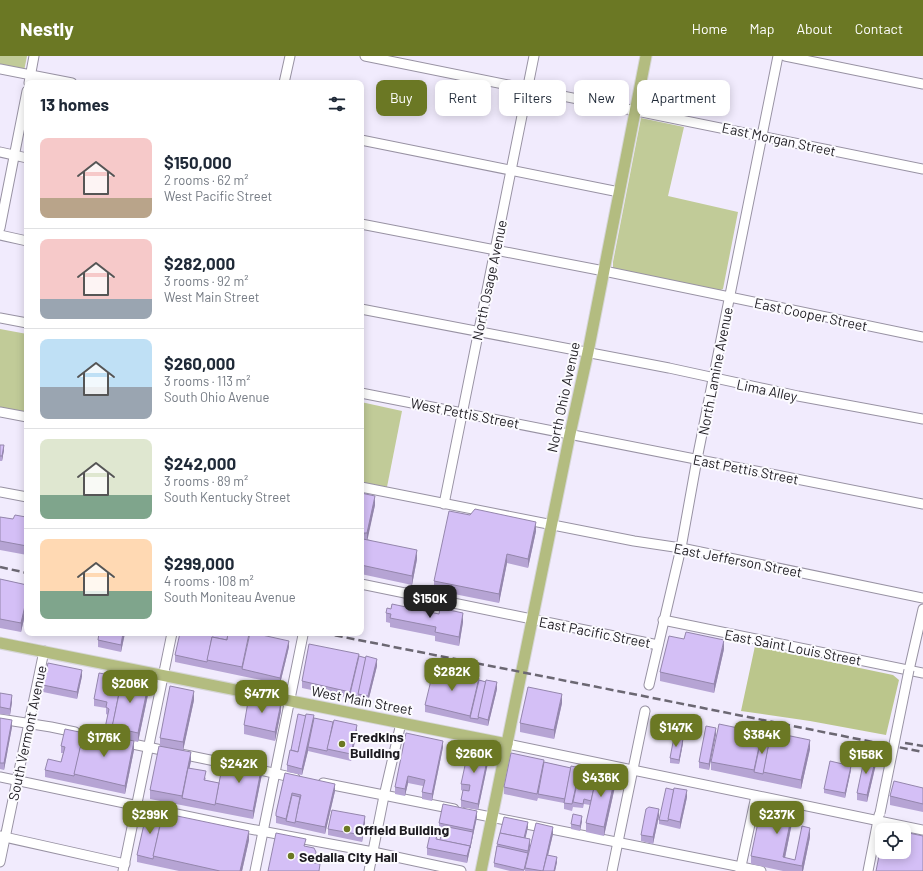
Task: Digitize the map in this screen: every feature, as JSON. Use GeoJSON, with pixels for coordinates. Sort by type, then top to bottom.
{"type":"FeatureCollection","features":[{"type":"Feature","properties":{"kind":"main road","name":"North Ohio Avenue"},"geometry":{"type":"LineString","coordinates":[[481,871],[588,352],[646,56]]}},
{"type":"Feature","properties":{"kind":"main road","name":"West Main Street"},"geometry":{"type":"LineString","coordinates":[[0,642],[507,744]]}},
{"type":"Feature","properties":{"kind":"street"},"geometry":{"type":"LineString","coordinates":[[29,79],[34,56]]}},
{"type":"Feature","properties":{"kind":"street"},"geometry":{"type":"LineString","coordinates":[[285,80],[290,56]]}},
{"type":"Feature","properties":{"kind":"street","name":"East Morgan Street"},"geometry":{"type":"LineString","coordinates":[[365,56],[499,82]]}},
{"type":"Feature","properties":{"kind":"street","name":"North Osage Avenue"},"geometry":{"type":"LineString","coordinates":[[530,80],[534,56]]}},
{"type":"Feature","properties":{"kind":"street","name":"North Lamine Avenue"},"geometry":{"type":"LineString","coordinates":[[649,685],[681,548],[697,459],[778,56]]}},
{"type":"Feature","properties":{"kind":"street"},"geometry":{"type":"LineString","coordinates":[[785,56],[923,84]]}},
{"type":"Feature","properties":{"kind":"street"},"geometry":{"type":"LineString","coordinates":[[0,69],[29,79],[40,80]]}},
{"type":"Feature","properties":{"kind":"street","name":"East Morgan Street"},"geometry":{"type":"LineString","coordinates":[[566,96],[923,169]]}},
{"type":"Feature","properties":{"kind":"street"},"geometry":{"type":"LineString","coordinates":[[0,228],[24,106]]}},
{"type":"Feature","properties":{"kind":"street","name":"North Osage Avenue"},"geometry":{"type":"LineString","coordinates":[[444,504],[522,116]]}},
{"type":"Feature","properties":{"kind":"street"},"geometry":{"type":"LineString","coordinates":[[364,141],[619,192]]}},
{"type":"Feature","properties":{"kind":"street"},"geometry":{"type":"LineString","coordinates":[[0,152],[24,157]]}},
{"type":"Feature","properties":{"kind":"street","name":"East Cooper Street"},"geometry":{"type":"LineString","coordinates":[[364,225],[604,271],[923,337]]}},
{"type":"Feature","properties":{"kind":"street"},"geometry":{"type":"LineString","coordinates":[[0,236],[24,240]]}},
{"type":"Feature","properties":{"kind":"street","name":"Lima Alley"},"geometry":{"type":"LineString","coordinates":[[364,310],[669,368],[798,396],[923,419]]}},
{"type":"Feature","properties":{"kind":"street"},"geometry":{"type":"LineString","coordinates":[[0,318],[24,322]]}},
{"type":"Feature","properties":{"kind":"street","name":"West Pettis Street"},"geometry":{"type":"LineString","coordinates":[[364,394],[570,434]]}},
{"type":"Feature","properties":{"kind":"street"},"geometry":{"type":"LineString","coordinates":[[0,412],[24,417]]}},
{"type":"Feature","properties":{"kind":"street","name":"East Pettis Street"},"geometry":{"type":"LineString","coordinates":[[570,434],[923,504]]}},
{"type":"Feature","properties":{"kind":"street","name":"East Jefferson Street"},"geometry":{"type":"LineString","coordinates":[[364,488],[634,541],[681,548],[923,598]]}},
{"type":"Feature","properties":{"kind":"street"},"geometry":{"type":"LineString","coordinates":[[0,492],[24,496]]}},
{"type":"Feature","properties":{"kind":"street","name":"East Pacific Street"},"geometry":{"type":"LineString","coordinates":[[364,585],[658,645]]}},
{"type":"Feature","properties":{"kind":"street"},"geometry":{"type":"LineString","coordinates":[[868,871],[923,609]]}},
{"type":"Feature","properties":{"kind":"street","name":"East Saint Louis Street"},"geometry":{"type":"LineString","coordinates":[[664,620],[923,673]]}},
{"type":"Feature","properties":{"kind":"street"},"geometry":{"type":"LineString","coordinates":[[3,837],[124,868],[171,636]]}},
{"type":"Feature","properties":{"kind":"street"},"geometry":{"type":"LineString","coordinates":[[255,871],[303,636]]}},
{"type":"Feature","properties":{"kind":"street","name":"South Vermont Avenue"},"geometry":{"type":"LineString","coordinates":[[0,862],[3,837],[17,781],[44,651]]}},
{"type":"Feature","properties":{"kind":"street"},"geometry":{"type":"LineString","coordinates":[[612,871],[645,711]]}},
{"type":"Feature","properties":{"kind":"street"},"geometry":{"type":"LineString","coordinates":[[0,719],[81,733]]}},
{"type":"Feature","properties":{"kind":"street"},"geometry":{"type":"LineString","coordinates":[[369,871],[401,723]]}},
{"type":"Feature","properties":{"kind":"street"},"geometry":{"type":"LineString","coordinates":[[111,740],[303,779]]}},
{"type":"Feature","properties":{"kind":"street"},"geometry":{"type":"LineString","coordinates":[[507,744],[756,796],[879,817],[923,830]]}},
{"type":"Feature","properties":{"kind":"street"},"geometry":{"type":"LineString","coordinates":[[0,777],[461,871]]}},
{"type":"Feature","properties":{"kind":"street"},"geometry":{"type":"LineString","coordinates":[[318,782],[618,842],[741,869],[761,871]]}},
{"type":"Feature","properties":{"kind":"street"},"geometry":{"type":"LineString","coordinates":[[741,869],[756,796]]}},
{"type":"Feature","properties":{"kind":"green space"},"geometry":{"type":"Polygon","coordinates":[[[0,56],[27,56],[24,71],[0,66],[0,56]]]}},
{"type":"Feature","properties":{"kind":"green space"},"geometry":{"type":"Polygon","coordinates":[[[641,118],[684,127],[668,196],[738,212],[723,289],[718,291],[616,270],[613,268],[641,118]]]}},
{"type":"Feature","properties":{"kind":"green space"},"geometry":{"type":"Polygon","coordinates":[[[0,329],[24,333],[24,414],[0,410],[0,329]]]}},
{"type":"Feature","properties":{"kind":"green space"},"geometry":{"type":"Polygon","coordinates":[[[364,403],[402,411],[387,487],[364,483],[364,403]]]}},
{"type":"Feature","properties":{"kind":"green space"},"geometry":{"type":"Polygon","coordinates":[[[755,646],[893,675],[899,680],[886,735],[810,721],[741,711],[755,646]]]}},
{"type":"Feature","properties":{"kind":"building"},"geometry":{"type":"Polygon","coordinates":[[[0,445],[4,445],[2,456],[0,456],[0,445]]]}},
{"type":"Feature","properties":{"kind":"building"},"geometry":{"type":"Polygon","coordinates":[[[364,494],[375,496],[367,533],[364,533],[364,494]]]}},
{"type":"Feature","properties":{"kind":"building"},"geometry":{"type":"Polygon","coordinates":[[[475,509],[536,522],[528,559],[507,554],[499,594],[434,581],[449,511],[470,515],[475,509]]]}},
{"type":"Feature","properties":{"kind":"building"},"geometry":{"type":"Polygon","coordinates":[[[15,515],[24,517],[24,545],[0,541],[0,517],[13,519],[15,515]]]}},
{"type":"Feature","properties":{"kind":"building"},"geometry":{"type":"Polygon","coordinates":[[[364,539],[417,550],[412,576],[364,566],[364,539]]]}},
{"type":"Feature","properties":{"kind":"building"},"geometry":{"type":"Polygon","coordinates":[[[0,579],[24,584],[24,610],[21,623],[0,619],[0,579]]]}},
{"type":"Feature","properties":{"kind":"building"},"geometry":{"type":"Polygon","coordinates":[[[392,604],[439,614],[440,608],[463,613],[459,637],[435,632],[436,627],[390,618],[391,614],[386,613],[387,608],[391,609],[392,604]]]}},
{"type":"Feature","properties":{"kind":"building"},"geometry":{"type":"Polygon","coordinates":[[[686,632],[724,640],[714,684],[660,672],[669,636],[684,639],[686,632]]]}},
{"type":"Feature","properties":{"kind":"building"},"geometry":{"type":"Polygon","coordinates":[[[99,636],[122,636],[121,645],[98,640],[99,636]]]}},
{"type":"Feature","properties":{"kind":"building"},"geometry":{"type":"Polygon","coordinates":[[[179,636],[228,636],[227,640],[212,637],[207,662],[175,655],[179,636]]]}},
{"type":"Feature","properties":{"kind":"building"},"geometry":{"type":"Polygon","coordinates":[[[228,636],[249,636],[242,667],[207,660],[212,637],[227,640],[228,636]]]}},
{"type":"Feature","properties":{"kind":"building"},"geometry":{"type":"Polygon","coordinates":[[[249,636],[266,636],[289,641],[280,678],[242,669],[249,636]]]}},
{"type":"Feature","properties":{"kind":"building"},"geometry":{"type":"Polygon","coordinates":[[[309,644],[359,654],[350,692],[302,681],[309,644]]]}},
{"type":"Feature","properties":{"kind":"building"},"geometry":{"type":"Polygon","coordinates":[[[359,656],[366,658],[358,696],[350,694],[359,656]]]}},
{"type":"Feature","properties":{"kind":"building"},"geometry":{"type":"Polygon","coordinates":[[[366,656],[377,659],[368,696],[358,694],[366,656]]]}},
{"type":"Feature","properties":{"kind":"building"},"geometry":{"type":"Polygon","coordinates":[[[48,663],[82,670],[77,692],[43,685],[48,663]]]}},
{"type":"Feature","properties":{"kind":"building"},"geometry":{"type":"Polygon","coordinates":[[[434,668],[460,674],[459,678],[469,680],[470,676],[479,678],[470,716],[425,705],[434,668]]]}},
{"type":"Feature","properties":{"kind":"building"},"geometry":{"type":"Polygon","coordinates":[[[99,673],[122,677],[112,729],[105,728],[109,709],[106,707],[107,702],[94,699],[99,673]]]}},
{"type":"Feature","properties":{"kind":"building"},"geometry":{"type":"Polygon","coordinates":[[[123,675],[149,681],[138,733],[112,727],[123,675]]]}},
{"type":"Feature","properties":{"kind":"building"},"geometry":{"type":"Polygon","coordinates":[[[479,680],[486,682],[478,719],[470,718],[479,680]]]}},
{"type":"Feature","properties":{"kind":"building"},"geometry":{"type":"Polygon","coordinates":[[[486,680],[497,682],[488,720],[478,717],[486,680]]]}},
{"type":"Feature","properties":{"kind":"building"},"geometry":{"type":"Polygon","coordinates":[[[170,686],[194,691],[183,742],[160,738],[170,686]]]}},
{"type":"Feature","properties":{"kind":"building"},"geometry":{"type":"Polygon","coordinates":[[[528,687],[562,694],[554,730],[520,723],[528,687]]]}},
{"type":"Feature","properties":{"kind":"building"},"geometry":{"type":"Polygon","coordinates":[[[0,693],[12,695],[10,709],[0,707],[0,693]]]}},
{"type":"Feature","properties":{"kind":"building"},"geometry":{"type":"Polygon","coordinates":[[[249,696],[281,703],[275,732],[244,725],[249,696]]]}},
{"type":"Feature","properties":{"kind":"building"},"geometry":{"type":"Polygon","coordinates":[[[298,714],[306,716],[298,752],[291,750],[298,714]]]}},
{"type":"Feature","properties":{"kind":"building"},"geometry":{"type":"Polygon","coordinates":[[[306,714],[314,715],[302,769],[287,765],[290,750],[298,752],[306,714]]]}},
{"type":"Feature","properties":{"kind":"building"},"geometry":{"type":"Polygon","coordinates":[[[0,718],[12,720],[4,763],[0,763],[0,718]]]}},
{"type":"Feature","properties":{"kind":"building"},"geometry":{"type":"Polygon","coordinates":[[[314,718],[333,722],[327,751],[308,747],[314,718]]]}},
{"type":"Feature","properties":{"kind":"building","name":"Fredkins Building"},"geometry":{"type":"Polygon","coordinates":[[[334,720],[357,725],[351,754],[327,749],[334,720]]]}},
{"type":"Feature","properties":{"kind":"building"},"geometry":{"type":"Polygon","coordinates":[[[719,724],[762,733],[754,770],[711,762],[719,724]]]}},
{"type":"Feature","properties":{"kind":"building"},"geometry":{"type":"Polygon","coordinates":[[[706,726],[716,728],[709,764],[699,762],[706,726]]]}},
{"type":"Feature","properties":{"kind":"building"},"geometry":{"type":"Polygon","coordinates":[[[65,729],[84,733],[74,776],[45,770],[48,759],[61,762],[65,747],[61,746],[65,729]]]}},
{"type":"Feature","properties":{"kind":"building"},"geometry":{"type":"Polygon","coordinates":[[[84,731],[134,741],[125,786],[74,774],[84,731]]]}},
{"type":"Feature","properties":{"kind":"building"},"geometry":{"type":"Polygon","coordinates":[[[771,732],[810,740],[801,780],[763,772],[771,732]]]}},
{"type":"Feature","properties":{"kind":"building"},"geometry":{"type":"Polygon","coordinates":[[[406,733],[443,741],[432,794],[422,792],[425,780],[408,776],[405,789],[395,787],[406,733]]]}},
{"type":"Feature","properties":{"kind":"building"},"geometry":{"type":"Polygon","coordinates":[[[762,735],[770,737],[763,774],[754,772],[762,735]]]}},
{"type":"Feature","properties":{"kind":"building"},"geometry":{"type":"Polygon","coordinates":[[[674,737],[683,739],[679,760],[670,758],[674,737]]]}},
{"type":"Feature","properties":{"kind":"building"},"geometry":{"type":"Polygon","coordinates":[[[159,746],[191,752],[182,796],[150,790],[159,746]]]}},
{"type":"Feature","properties":{"kind":"building"},"geometry":{"type":"Polygon","coordinates":[[[469,747],[489,751],[478,804],[461,800],[463,790],[469,791],[470,785],[461,784],[469,747]]]}},
{"type":"Feature","properties":{"kind":"building"},"geometry":{"type":"Polygon","coordinates":[[[511,753],[544,760],[537,794],[504,787],[511,753]]]}},
{"type":"Feature","properties":{"kind":"building"},"geometry":{"type":"Polygon","coordinates":[[[865,755],[876,757],[867,795],[857,793],[865,755]]]}},
{"type":"Feature","properties":{"kind":"building"},"geometry":{"type":"Polygon","coordinates":[[[224,758],[262,765],[253,811],[215,803],[224,758]]]}},
{"type":"Feature","properties":{"kind":"building"},"geometry":{"type":"Polygon","coordinates":[[[830,761],[851,766],[845,793],[824,789],[830,761]]]}},
{"type":"Feature","properties":{"kind":"building"},"geometry":{"type":"Polygon","coordinates":[[[544,762],[571,768],[565,799],[538,794],[544,762]]]}},
{"type":"Feature","properties":{"kind":"building"},"geometry":{"type":"Polygon","coordinates":[[[571,766],[580,768],[572,804],[564,803],[571,766]]]}},
{"type":"Feature","properties":{"kind":"building"},"geometry":{"type":"Polygon","coordinates":[[[188,768],[206,771],[204,780],[219,783],[215,805],[182,798],[188,768]]]}},
{"type":"Feature","properties":{"kind":"building"},"geometry":{"type":"Polygon","coordinates":[[[580,770],[597,774],[591,801],[584,799],[583,804],[573,802],[580,770]]]}},
{"type":"Feature","properties":{"kind":"building"},"geometry":{"type":"Polygon","coordinates":[[[598,770],[616,773],[604,827],[586,823],[598,770]]]}},
{"type":"Feature","properties":{"kind":"building"},"geometry":{"type":"Polygon","coordinates":[[[285,773],[335,784],[325,827],[295,821],[301,795],[292,793],[286,819],[276,816],[285,773]]]}},
{"type":"Feature","properties":{"kind":"building"},"geometry":{"type":"Polygon","coordinates":[[[894,781],[923,788],[923,804],[890,796],[894,781]]]}},
{"type":"Feature","properties":{"kind":"building"},"geometry":{"type":"Polygon","coordinates":[[[666,788],[674,790],[668,821],[659,820],[666,788]]]}},
{"type":"Feature","properties":{"kind":"building"},"geometry":{"type":"Polygon","coordinates":[[[674,788],[687,790],[680,822],[668,819],[674,788]]]}},
{"type":"Feature","properties":{"kind":"building"},"geometry":{"type":"Polygon","coordinates":[[[292,795],[300,797],[295,823],[286,821],[292,795]]]}},
{"type":"Feature","properties":{"kind":"building"},"geometry":{"type":"Polygon","coordinates":[[[762,803],[793,809],[783,857],[795,860],[802,826],[810,828],[802,866],[751,856],[762,803]]]}},
{"type":"Feature","properties":{"kind":"building"},"geometry":{"type":"Polygon","coordinates":[[[443,804],[477,811],[473,830],[439,823],[443,804]]]}},
{"type":"Feature","properties":{"kind":"building"},"geometry":{"type":"Polygon","coordinates":[[[649,807],[659,809],[653,837],[641,835],[646,809],[649,807]]]}},
{"type":"Feature","properties":{"kind":"building","name":"Offield Building"},"geometry":{"type":"Polygon","coordinates":[[[332,810],[365,816],[362,835],[328,829],[332,810]]]}},
{"type":"Feature","properties":{"kind":"building"},"geometry":{"type":"Polygon","coordinates":[[[147,811],[162,815],[153,859],[137,855],[147,811]]]}},
{"type":"Feature","properties":{"kind":"building"},"geometry":{"type":"Polygon","coordinates":[[[163,813],[249,831],[240,871],[220,871],[153,856],[163,813]]]}},
{"type":"Feature","properties":{"kind":"building"},"geometry":{"type":"Polygon","coordinates":[[[573,814],[582,816],[580,826],[571,824],[573,814]]]}},
{"type":"Feature","properties":{"kind":"building"},"geometry":{"type":"Polygon","coordinates":[[[504,817],[528,822],[524,838],[500,833],[504,817]]]}},
{"type":"Feature","properties":{"kind":"building"},"geometry":{"type":"Polygon","coordinates":[[[536,823],[553,827],[543,871],[525,868],[536,823]]]}},
{"type":"Feature","properties":{"kind":"building"},"geometry":{"type":"Polygon","coordinates":[[[443,826],[473,832],[470,848],[470,846],[440,840],[443,826]]]}},
{"type":"Feature","properties":{"kind":"building"},"geometry":{"type":"Polygon","coordinates":[[[431,830],[438,831],[436,839],[470,846],[467,856],[427,848],[431,830]]]}},
{"type":"Feature","properties":{"kind":"building","name":"Sedalia City Hall"},"geometry":{"type":"Polygon","coordinates":[[[276,833],[306,839],[304,846],[314,848],[316,852],[314,863],[320,864],[319,871],[268,871],[276,833]]]}},
{"type":"Feature","properties":{"kind":"building"},"geometry":{"type":"Polygon","coordinates":[[[500,833],[530,839],[528,851],[497,844],[500,833]]]}},
{"type":"Feature","properties":{"kind":"building"},"geometry":{"type":"Polygon","coordinates":[[[911,833],[923,836],[923,871],[876,871],[878,859],[911,859],[911,833]]]}},
{"type":"Feature","properties":{"kind":"building"},"geometry":{"type":"Polygon","coordinates":[[[497,846],[528,853],[524,870],[494,863],[497,846]]]}},
{"type":"Feature","properties":{"kind":"building"},"geometry":{"type":"Polygon","coordinates":[[[547,855],[557,857],[554,871],[543,871],[547,855]]]}},
{"type":"Feature","properties":{"kind":"railway"},"geometry":{"type":"LineString","coordinates":[[0,567],[24,572]]}},
{"type":"Feature","properties":{"kind":"railway"},"geometry":{"type":"LineString","coordinates":[[338,636],[923,752]]}},
{"type":"Feature","properties":{"kind":"railway"},"geometry":{"type":"LineString","coordinates":[[905,743],[923,746]]}},
{"type":"Feature","properties":{"kind":"place","name":"Fredkins Building"},"geometry":{"type":"Point","coordinates":[342,744]}},
{"type":"Feature","properties":{"kind":"place","name":"Offield Building"},"geometry":{"type":"Point","coordinates":[347,829]}},
{"type":"Feature","properties":{"kind":"place","name":"Sedalia City Hall"},"geometry":{"type":"Point","coordinates":[291,856]}}]}
